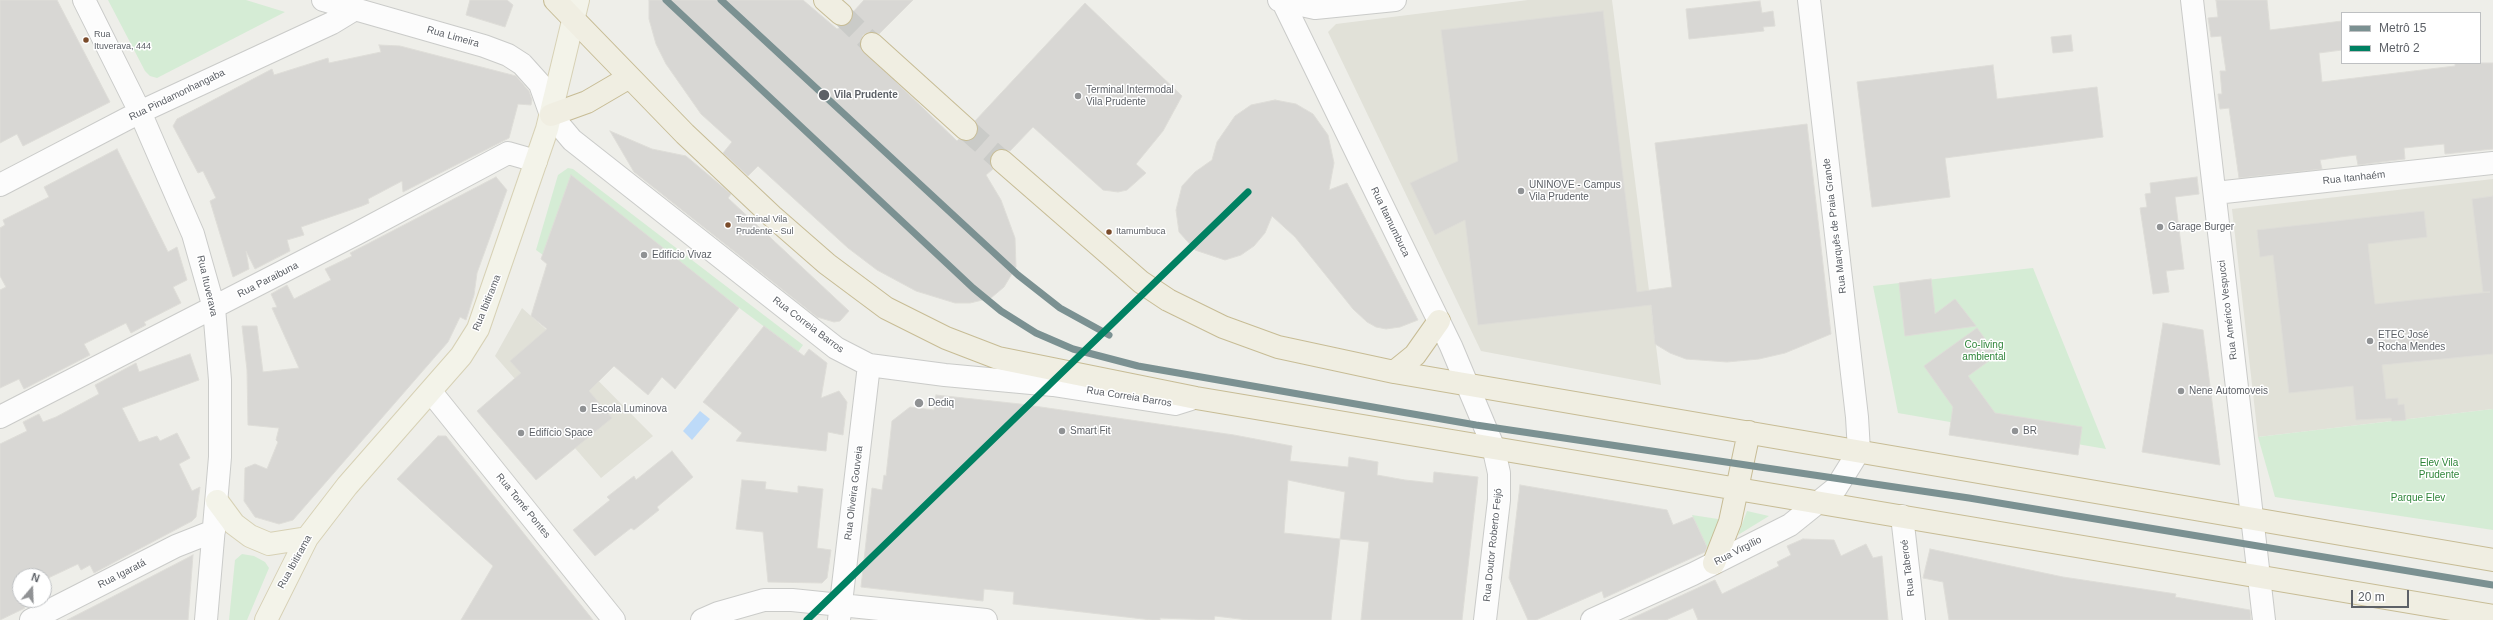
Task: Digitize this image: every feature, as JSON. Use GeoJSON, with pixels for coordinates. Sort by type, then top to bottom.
{"type":"FeatureCollection","features":[{"type":"Feature","properties":{"kind":"highway"},"geometry":{"type":"LineString","coordinates":[[555,0],[576,9],[628,78],[772,216],[827,264],[886,308],[946,338],[998,358],[1196,398],[1493,446],[2493,616]]}},
{"type":"Feature","properties":{"kind":"highway"},"geometry":{"type":"LineString","coordinates":[[825,0],[841,14]]}},
{"type":"Feature","properties":{"kind":"highway"},"geometry":{"type":"LineString","coordinates":[[872,44],[966,129]]}},
{"type":"Feature","properties":{"kind":"highway"},"geometry":{"type":"LineString","coordinates":[[551,115],[587,102],[628,78]]}},
{"type":"Feature","properties":{"kind":"highway"},"geometry":{"type":"LineString","coordinates":[[1002,161],[1141,282],[1168,300],[1223,327],[1278,347],[1394,372],[2493,560]]}},
{"type":"Feature","properties":{"kind":"highway"},"geometry":{"type":"LineString","coordinates":[[1394,372],[1412,359],[1439,321]]}},
{"type":"Feature","properties":{"kind":"highway"},"geometry":{"type":"LineString","coordinates":[[1714,563],[1730,522],[1749,432]]}},
{"type":"Feature","properties":{"kind":"main road","name":"Rua Ibitirama"},"geometry":{"type":"LineString","coordinates":[[266,620],[307,538],[347,486],[461,356],[478,329],[551,115],[576,9]]}},
{"type":"Feature","properties":{"kind":"main road"},"geometry":{"type":"LineString","coordinates":[[217,501],[234,524],[250,536],[269,544],[307,538]]}},
{"type":"Feature","properties":{"kind":"street","name":"Rua Ituverava"},"geometry":{"type":"LineString","coordinates":[[84,0],[140,112],[193,234],[214,308],[221,411],[217,501],[206,620]]}},
{"type":"Feature","properties":{"kind":"street","name":"Rua Limeira"},"geometry":{"type":"LineString","coordinates":[[323,0],[508,55],[522,64],[540,84],[551,115]]}},
{"type":"Feature","properties":{"kind":"street"},"geometry":{"type":"LineString","coordinates":[[1282,1],[1315,8],[1395,0]]}},
{"type":"Feature","properties":{"kind":"street","name":"Rua Marquês de Praia Grande"},"geometry":{"type":"LineString","coordinates":[[1809,0],[1857,417],[1859,452]]}},
{"type":"Feature","properties":{"kind":"street","name":"Rua Américo Vespucci"},"geometry":{"type":"LineString","coordinates":[[2192,0],[2254,519],[2264,620]]}},
{"type":"Feature","properties":{"kind":"street","name":"Rua Itamumbuca"},"geometry":{"type":"LineString","coordinates":[[1282,1],[1439,321],[1468,384],[1493,446]]}},
{"type":"Feature","properties":{"kind":"street","name":"Rua Pindamonhangaba"},"geometry":{"type":"LineString","coordinates":[[0,185],[140,112],[332,23],[355,9]]}},
{"type":"Feature","properties":{"kind":"street","name":"Rua Correia Barros"},"geometry":{"type":"LineString","coordinates":[[551,115],[572,140],[801,321],[836,348],[869,365],[945,375],[1053,385],[1175,404],[1196,398]]}},
{"type":"Feature","properties":{"kind":"street","name":"Rua Paraibuna"},"geometry":{"type":"LineString","coordinates":[[0,417],[214,308],[508,153],[536,161]]}},
{"type":"Feature","properties":{"kind":"street","name":"Rua Itanhaém"},"geometry":{"type":"LineString","coordinates":[[2215,193],[2493,163]]}},
{"type":"Feature","properties":{"kind":"street","name":"Rua Oliveira Gouveia"},"geometry":{"type":"LineString","coordinates":[[840,612],[869,365]]}},
{"type":"Feature","properties":{"kind":"street","name":"Rua Tomé Pontes"},"geometry":{"type":"LineString","coordinates":[[431,392],[614,620]]}},
{"type":"Feature","properties":{"kind":"street","name":"Rua Doutor Roberto Feijó"},"geometry":{"type":"LineString","coordinates":[[1485,620],[1499,500],[1499,473],[1493,446]]}},
{"type":"Feature","properties":{"kind":"street","name":"Rua Virgílio"},"geometry":{"type":"LineString","coordinates":[[1592,620],[1714,563],[1790,525],[1821,502],[1836,488],[1859,452]]}},
{"type":"Feature","properties":{"kind":"street","name":"Rua Taberoé"},"geometry":{"type":"LineString","coordinates":[[1902,516],[1914,620]]}},
{"type":"Feature","properties":{"kind":"street","name":"Rua Igaratá"},"geometry":{"type":"LineString","coordinates":[[31,620],[176,546],[214,531]]}},
{"type":"Feature","properties":{"kind":"street"},"geometry":{"type":"LineString","coordinates":[[702,620],[718,612],[764,600],[840,612],[986,620]]}},
{"type":"Feature","properties":{"kind":"shaded area","name":"UNINOVE - Campus Vila Prudente"},"geometry":{"type":"Polygon","coordinates":[[[1528,0],[1612,0],[1661,385],[1481,351],[1328,32],[1336,24],[1528,0]]]}},
{"type":"Feature","properties":{"kind":"shaded area","name":"ETEC José Rocha Mendes"},"geometry":{"type":"Polygon","coordinates":[[[2493,179],[2493,409],[2258,437],[2232,209],[2493,179]]]}},
{"type":"Feature","properties":{"kind":"shaded area","name":"Escola Luminova"},"geometry":{"type":"Polygon","coordinates":[[[522,308],[559,341],[653,436],[601,478],[495,356],[522,308]]]}},
{"type":"Feature","properties":{"kind":"green space"},"geometry":{"type":"Polygon","coordinates":[[[108,0],[246,0],[285,12],[157,78],[150,76],[145,71],[108,0]]]}},
{"type":"Feature","properties":{"kind":"green space"},"geometry":{"type":"Polygon","coordinates":[[[568,168],[573,169],[803,345],[798,352],[726,298],[543,255],[536,250],[558,175],[568,168]]]}},
{"type":"Feature","properties":{"kind":"green space","name":"Co-living ambiental"},"geometry":{"type":"Polygon","coordinates":[[[2033,268],[2106,449],[1898,413],[1873,286],[2033,268]]]}},
{"type":"Feature","properties":{"kind":"green space","name":"Elev Vila Prudente"},"geometry":{"type":"Polygon","coordinates":[[[2493,409],[2493,530],[2275,497],[2258,437],[2493,409]]]}},
{"type":"Feature","properties":{"kind":"green space"},"geometry":{"type":"Polygon","coordinates":[[[1747,511],[1769,516],[1738,535],[1747,511]]]}},
{"type":"Feature","properties":{"kind":"green space"},"geometry":{"type":"Polygon","coordinates":[[[1692,515],[1718,519],[1719,525],[1708,550],[1692,515]]]}},
{"type":"Feature","properties":{"kind":"green space"},"geometry":{"type":"Polygon","coordinates":[[[242,554],[254,556],[265,562],[269,568],[247,620],[229,620],[235,560],[242,554]]]}},
{"type":"Feature","properties":{"kind":"water"},"geometry":{"type":"Polygon","coordinates":[[[700,411],[710,419],[692,440],[683,431],[700,411]]]}},
{"type":"Feature","properties":{"kind":"building"},"geometry":{"type":"Polygon","coordinates":[[[0,0],[57,0],[110,102],[23,146],[17,134],[0,143],[0,0]]]}},
{"type":"Feature","properties":{"kind":"building"},"geometry":{"type":"Polygon","coordinates":[[[470,0],[507,0],[513,5],[505,27],[466,15],[470,0]]]}},
{"type":"Feature","properties":{"kind":"building","name":"Vila Prudente"},"geometry":{"type":"Polygon","coordinates":[[[649,0],[803,0],[837,29],[850,22],[853,12],[864,0],[913,0],[879,34],[869,32],[863,35],[860,47],[957,141],[959,139],[969,141],[975,138],[978,131],[975,121],[1085,3],[1182,96],[1163,131],[1136,164],[1146,173],[1127,190],[1118,192],[1103,190],[1033,127],[1010,151],[998,149],[993,153],[990,159],[993,169],[986,175],[1001,200],[1015,238],[1016,267],[1004,287],[991,298],[970,303],[955,303],[916,291],[877,270],[848,248],[758,166],[748,176],[723,153],[732,142],[701,114],[666,64],[656,44],[649,19],[649,0]]]}},
{"type":"Feature","properties":{"kind":"building"},"geometry":{"type":"Polygon","coordinates":[[[2216,0],[2267,0],[2270,30],[2341,21],[2341,50],[2319,53],[2322,82],[2455,66],[2455,64],[2493,63],[2493,149],[2445,154],[2444,144],[2404,148],[2405,159],[2358,165],[2356,155],[2320,160],[2322,169],[2239,178],[2229,108],[2220,109],[2218,94],[2222,94],[2220,71],[2226,71],[2221,36],[2211,37],[2208,18],[2218,17],[2216,0]]]}},
{"type":"Feature","properties":{"kind":"building"},"geometry":{"type":"Polygon","coordinates":[[[1760,1],[1762,13],[1773,11],[1775,26],[1763,27],[1764,31],[1689,39],[1686,9],[1760,1]]]}},
{"type":"Feature","properties":{"kind":"building"},"geometry":{"type":"Polygon","coordinates":[[[1603,11],[1637,292],[1672,287],[1655,143],[1807,124],[1831,334],[1785,353],[1759,359],[1727,362],[1686,359],[1670,353],[1655,344],[1651,305],[1478,325],[1465,220],[1435,235],[1410,183],[1458,161],[1441,30],[1603,11]]]}},
{"type":"Feature","properties":{"kind":"building"},"geometry":{"type":"Polygon","coordinates":[[[2071,35],[2073,51],[2053,53],[2051,37],[2071,35]]]}},
{"type":"Feature","properties":{"kind":"building"},"geometry":{"type":"Polygon","coordinates":[[[379,45],[400,46],[516,76],[529,91],[532,100],[531,105],[518,104],[509,138],[403,192],[402,181],[368,199],[369,203],[301,227],[304,235],[287,240],[290,251],[255,269],[246,251],[249,269],[233,277],[210,201],[216,198],[203,171],[198,173],[173,126],[177,119],[272,69],[274,75],[328,58],[329,63],[381,52],[379,45]]]}},
{"type":"Feature","properties":{"kind":"building"},"geometry":{"type":"Polygon","coordinates":[[[1993,65],[1997,99],[2097,87],[2103,137],[1945,158],[1950,197],[1872,207],[1857,82],[1993,65]]]}},
{"type":"Feature","properties":{"kind":"building"},"geometry":{"type":"Polygon","coordinates":[[[1275,100],[1296,104],[1313,114],[1328,135],[1334,163],[1329,190],[1347,183],[1418,320],[1400,327],[1386,329],[1376,327],[1367,322],[1353,309],[1295,237],[1272,216],[1265,233],[1254,246],[1241,255],[1225,260],[1195,250],[1179,232],[1176,210],[1182,186],[1195,172],[1212,160],[1217,142],[1235,116],[1251,105],[1275,100]]]}},
{"type":"Feature","properties":{"kind":"building","name":"Terminal Vila Prudente - Sul"},"geometry":{"type":"Polygon","coordinates":[[[610,131],[652,149],[686,156],[731,194],[728,198],[849,311],[840,321],[834,322],[817,317],[634,172],[610,131]]]}},
{"type":"Feature","properties":{"kind":"building"},"geometry":{"type":"Polygon","coordinates":[[[117,149],[168,252],[177,247],[187,280],[173,287],[181,303],[144,322],[146,325],[131,333],[126,323],[84,344],[90,355],[24,389],[19,379],[0,388],[0,290],[6,287],[0,276],[0,228],[5,225],[3,220],[49,197],[44,187],[117,149]]]}},
{"type":"Feature","properties":{"kind":"building"},"geometry":{"type":"Polygon","coordinates":[[[571,175],[739,308],[675,389],[662,377],[648,395],[614,366],[589,391],[612,418],[536,480],[477,411],[521,373],[510,361],[547,329],[531,316],[547,264],[541,259],[571,175]]]}},
{"type":"Feature","properties":{"kind":"building"},"geometry":{"type":"Polygon","coordinates":[[[496,177],[507,190],[477,273],[474,295],[466,320],[460,317],[448,342],[293,520],[279,524],[255,517],[244,501],[245,468],[255,464],[267,469],[278,442],[276,440],[279,428],[248,425],[247,370],[242,326],[257,326],[263,372],[299,368],[272,308],[277,307],[271,294],[287,285],[294,299],[331,280],[325,269],[352,256],[350,253],[496,177]]]}},
{"type":"Feature","properties":{"kind":"building","name":"Garage Burger"},"geometry":{"type":"Polygon","coordinates":[[[2197,177],[2199,194],[2175,197],[2184,269],[2166,271],[2169,292],[2153,294],[2140,208],[2147,207],[2145,194],[2151,193],[2150,183],[2197,177]]]}},
{"type":"Feature","properties":{"kind":"building"},"geometry":{"type":"Polygon","coordinates":[[[2493,196],[2493,354],[2382,365],[2386,399],[2398,398],[2398,405],[2404,404],[2406,420],[2392,421],[2391,418],[2356,420],[2353,386],[2289,393],[2273,255],[2260,257],[2257,230],[2424,211],[2427,237],[2368,244],[2375,304],[2490,292],[2483,292],[2472,199],[2493,196]]]}},
{"type":"Feature","properties":{"kind":"building"},"geometry":{"type":"Polygon","coordinates":[[[1931,279],[1935,314],[1955,299],[1976,326],[1905,336],[1899,283],[1931,279]]]}},
{"type":"Feature","properties":{"kind":"building","name":"Nene Automoveis"},"geometry":{"type":"Polygon","coordinates":[[[2163,323],[2203,330],[2220,465],[2142,452],[2163,323]]]}},
{"type":"Feature","properties":{"kind":"building"},"geometry":{"type":"Polygon","coordinates":[[[764,326],[804,356],[809,349],[827,363],[821,398],[839,391],[847,402],[843,435],[828,432],[826,451],[736,441],[742,433],[703,402],[764,326]]]}},
{"type":"Feature","properties":{"kind":"building"},"geometry":{"type":"Polygon","coordinates":[[[1977,328],[1997,355],[1968,376],[1995,413],[2082,427],[2078,455],[1949,435],[1953,407],[1924,366],[1977,328]]]}},
{"type":"Feature","properties":{"kind":"building"},"geometry":{"type":"Polygon","coordinates":[[[190,354],[199,380],[122,408],[139,442],[157,436],[160,441],[177,433],[190,458],[179,464],[192,491],[200,487],[196,517],[192,521],[94,573],[90,565],[81,570],[78,564],[52,576],[52,568],[12,568],[12,608],[25,608],[0,620],[0,444],[27,431],[23,422],[39,414],[43,422],[56,417],[99,394],[95,385],[136,363],[139,372],[190,354]]]}},
{"type":"Feature","properties":{"kind":"building"},"geometry":{"type":"Polygon","coordinates":[[[936,395],[1020,404],[1234,435],[1292,446],[1290,461],[1348,467],[1349,457],[1378,462],[1377,475],[1405,480],[1433,483],[1434,472],[1478,477],[1462,620],[1361,620],[1369,542],[1340,539],[1331,620],[1248,620],[1215,616],[1214,620],[1160,618],[1160,620],[1152,620],[1013,604],[1014,592],[984,589],[983,601],[861,587],[872,488],[882,490],[884,475],[886,476],[892,421],[910,407],[934,410],[936,395]],[[1288,480],[1284,533],[1340,539],[1345,492],[1288,480]]]}},
{"type":"Feature","properties":{"kind":"building"},"geometry":{"type":"Polygon","coordinates":[[[438,436],[446,436],[593,620],[461,620],[493,566],[397,479],[438,436]]]}},
{"type":"Feature","properties":{"kind":"building"},"geometry":{"type":"Polygon","coordinates":[[[672,451],[693,477],[657,507],[659,510],[634,530],[631,528],[595,556],[573,530],[610,500],[607,497],[634,476],[636,480],[672,451]]]}},
{"type":"Feature","properties":{"kind":"building"},"geometry":{"type":"Polygon","coordinates":[[[742,480],[766,482],[765,489],[798,493],[798,486],[823,489],[817,548],[831,550],[827,578],[822,583],[768,582],[763,532],[736,529],[742,480]]]}},
{"type":"Feature","properties":{"kind":"building"},"geometry":{"type":"Polygon","coordinates":[[[1520,485],[1667,510],[1673,525],[1693,517],[1707,547],[1705,552],[1604,598],[1602,591],[1536,620],[1528,620],[1509,578],[1520,485]]]}},
{"type":"Feature","properties":{"kind":"building"},"geometry":{"type":"Polygon","coordinates":[[[1803,539],[1834,540],[1841,556],[1866,544],[1873,558],[1882,556],[1888,620],[1698,620],[1693,608],[1666,620],[1628,620],[1715,580],[1722,594],[1779,566],[1777,562],[1791,555],[1787,546],[1803,539]]]}},
{"type":"Feature","properties":{"kind":"building"},"geometry":{"type":"Polygon","coordinates":[[[1930,549],[2063,577],[2176,594],[2175,597],[2250,610],[2251,620],[1949,620],[1943,582],[1923,578],[1930,549]]]}},
{"type":"Feature","properties":{"kind":"building"},"geometry":{"type":"Polygon","coordinates":[[[193,555],[188,620],[67,620],[110,598],[193,555]]]}},
{"type":"Feature","properties":{"kind":"tunnel"},"geometry":{"type":"LineString","coordinates":[[841,14],[872,44]]}},
{"type":"Feature","properties":{"kind":"tunnel"},"geometry":{"type":"LineString","coordinates":[[966,129],[1002,161]]}},
{"type":"Feature","properties":{"kind":"metro line","name":"15"},"geometry":{"type":"LineString","coordinates":[[666,0],[973,288],[1001,311],[1036,333],[1073,349],[1138,366],[1476,425],[1969,498],[2493,585]]}},
{"type":"Feature","properties":{"kind":"metro line","name":"15"},"geometry":{"type":"LineString","coordinates":[[721,0],[1018,275],[1060,308],[1109,335]]}},
{"type":"Feature","properties":{"kind":"metro line","name":"2"},"geometry":{"type":"LineString","coordinates":[[807,620],[1248,192]]}},
{"type":"Feature","properties":{"kind":"place","name":"Rua Ituverava, 444"},"geometry":{"type":"Point","coordinates":[86,40]}},
{"type":"Feature","properties":{"kind":"place","name":"Vila Prudente"},"geometry":{"type":"Point","coordinates":[824,95]}},
{"type":"Feature","properties":{"kind":"place","name":"Terminal Intermodal Vila Prudente"},"geometry":{"type":"Point","coordinates":[1078,96]}},
{"type":"Feature","properties":{"kind":"place","name":"UNINOVE - Campus Vila Prudente"},"geometry":{"type":"Point","coordinates":[1521,191]}},
{"type":"Feature","properties":{"kind":"place","name":"Terminal Vila Prudente - Sul"},"geometry":{"type":"Point","coordinates":[728,225]}},
{"type":"Feature","properties":{"kind":"place","name":"Garage Burger"},"geometry":{"type":"Point","coordinates":[2160,227]}},
{"type":"Feature","properties":{"kind":"place","name":"Itamumbuca"},"geometry":{"type":"Point","coordinates":[1109,232]}},
{"type":"Feature","properties":{"kind":"place","name":"Edifício Vivaz"},"geometry":{"type":"Point","coordinates":[644,255]}},
{"type":"Feature","properties":{"kind":"place","name":"ETEC José Rocha Mendes"},"geometry":{"type":"Point","coordinates":[2370,341]}},
{"type":"Feature","properties":{"kind":"place","name":"Nene Automoveis"},"geometry":{"type":"Point","coordinates":[2181,391]}},
{"type":"Feature","properties":{"kind":"place","name":"Dediq"},"geometry":{"type":"Point","coordinates":[919,403]}},
{"type":"Feature","properties":{"kind":"place","name":"Escola Luminova"},"geometry":{"type":"Point","coordinates":[583,409]}},
{"type":"Feature","properties":{"kind":"place","name":"Smart Fit"},"geometry":{"type":"Point","coordinates":[1062,431]}},
{"type":"Feature","properties":{"kind":"place","name":"BR"},"geometry":{"type":"Point","coordinates":[2015,431]}},
{"type":"Feature","properties":{"kind":"place","name":"Edifício Space"},"geometry":{"type":"Point","coordinates":[521,433]}},
{"type":"Feature","properties":{"kind":"park label","name":"Parque Elev"},"geometry":{"type":"Point","coordinates":[2418,498]}}]}
